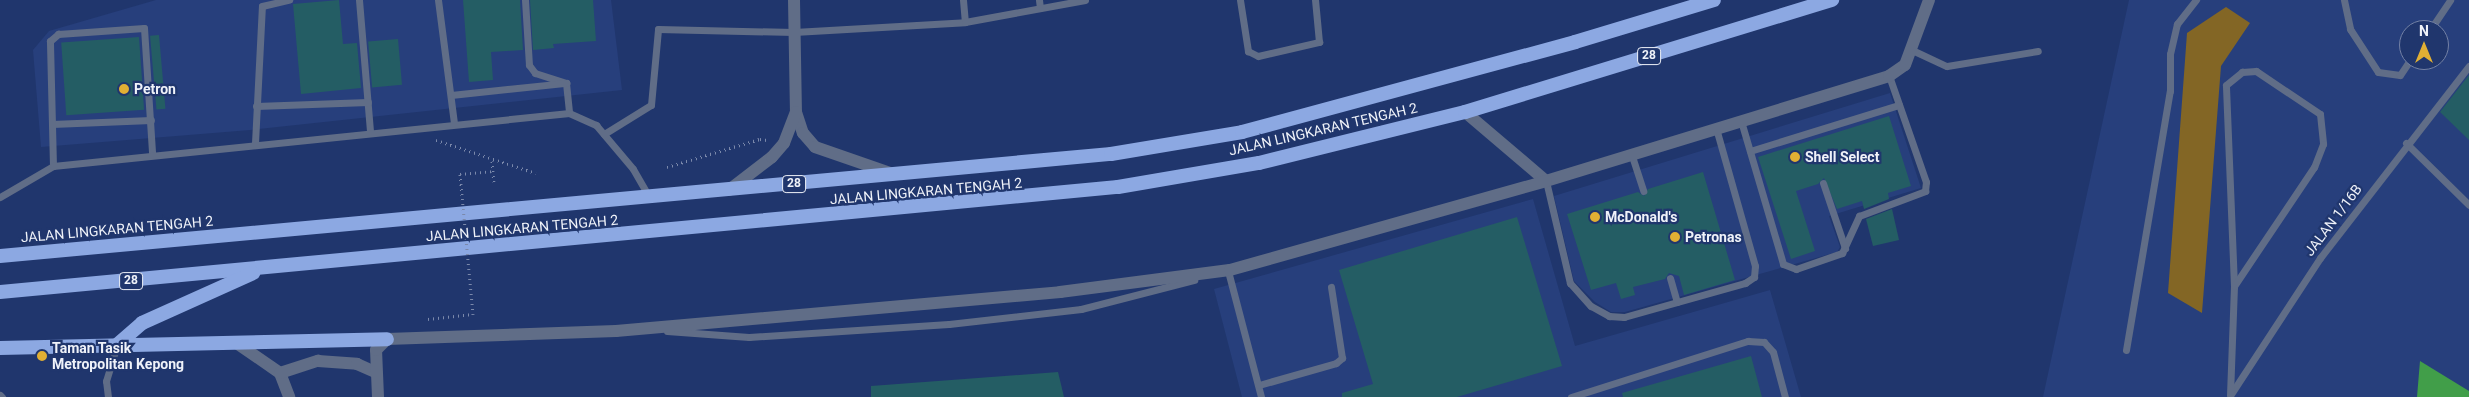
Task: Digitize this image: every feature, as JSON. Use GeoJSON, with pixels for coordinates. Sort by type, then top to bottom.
{"type":"FeatureCollection","features":[{"type":"Feature","properties":{"kind":"highway","name":"JALAN LINGKARAN TENGAH 2"},"geometry":{"type":"LineString","coordinates":[[0,256],[1110,154],[1242,132],[1575,42],[1714,0]]}},
{"type":"Feature","properties":{"kind":"highway","name":"JALAN LINGKARAN TENGAH 2"},"geometry":{"type":"LineString","coordinates":[[0,292],[263,269],[1109,188],[1259,163],[1465,112],[1832,0]]}},
{"type":"Feature","properties":{"kind":"highway"},"geometry":{"type":"LineString","coordinates":[[118,344],[142,323],[263,269]]}},
{"type":"Feature","properties":{"kind":"highway"},"geometry":{"type":"LineString","coordinates":[[0,348],[118,344],[238,344],[387,339]]}},
{"type":"Feature","properties":{"kind":"street"},"geometry":{"type":"LineString","coordinates":[[794,0],[796,112],[803,133],[815,147],[896,175]]}},
{"type":"Feature","properties":{"kind":"street"},"geometry":{"type":"LineString","coordinates":[[378,397],[375,372],[376,350],[387,339],[616,331],[1060,292],[1230,270],[1546,181],[1631,153],[1889,76],[1905,65],[1929,0]]}},
{"type":"Feature","properties":{"kind":"street"},"geometry":{"type":"LineString","coordinates":[[729,190],[784,144],[796,112]]}},
{"type":"Feature","properties":{"kind":"street"},"geometry":{"type":"LineString","coordinates":[[1465,112],[1546,181]]}},
{"type":"Feature","properties":{"kind":"street"},"geometry":{"type":"LineString","coordinates":[[238,344],[280,373],[289,397]]}},
{"type":"Feature","properties":{"kind":"street"},"geometry":{"type":"LineString","coordinates":[[280,373],[318,361],[357,364],[375,372]]}},
{"type":"Feature","properties":{"kind":"lane"},"geometry":{"type":"LineString","coordinates":[[255,143],[262,6],[288,0]]}},
{"type":"Feature","properties":{"kind":"lane"},"geometry":{"type":"LineString","coordinates":[[360,0],[370,132]]}},
{"type":"Feature","properties":{"kind":"lane"},"geometry":{"type":"LineString","coordinates":[[438,0],[454,124]]}},
{"type":"Feature","properties":{"kind":"lane"},"geometry":{"type":"LineString","coordinates":[[525,0],[529,65],[534,73],[566,83]]}},
{"type":"Feature","properties":{"kind":"lane"},"geometry":{"type":"LineString","coordinates":[[963,0],[965,22]]}},
{"type":"Feature","properties":{"kind":"lane"},"geometry":{"type":"LineString","coordinates":[[1038,0],[1040,8]]}},
{"type":"Feature","properties":{"kind":"lane"},"geometry":{"type":"LineString","coordinates":[[604,134],[650,105],[658,29],[794,32],[965,22],[1085,0]]}},
{"type":"Feature","properties":{"kind":"lane"},"geometry":{"type":"LineString","coordinates":[[1240,0],[1248,51],[1258,56],[1319,42],[1315,0]]}},
{"type":"Feature","properties":{"kind":"lane"},"geometry":{"type":"LineString","coordinates":[[2126,350],[2170,91],[2170,54],[2177,24],[2196,0]]}},
{"type":"Feature","properties":{"kind":"lane"},"geometry":{"type":"LineString","coordinates":[[2344,0],[2350,29],[2378,72],[2400,74],[2403,70]]}},
{"type":"Feature","properties":{"kind":"lane"},"geometry":{"type":"LineString","coordinates":[[2437,20],[2450,0]]}},
{"type":"Feature","properties":{"kind":"lane"},"geometry":{"type":"LineString","coordinates":[[53,166],[52,37],[138,26],[147,34],[152,153]]}},
{"type":"Feature","properties":{"kind":"lane"},"geometry":{"type":"LineString","coordinates":[[1912,50],[1947,66],[2038,51]]}},
{"type":"Feature","properties":{"kind":"lane","name":"JALAN 1/16B"},"geometry":{"type":"LineString","coordinates":[[2230,396],[2320,258],[2406,144],[2469,66]]}},
{"type":"Feature","properties":{"kind":"lane"},"geometry":{"type":"LineString","coordinates":[[2230,396],[2234,286],[2226,85],[2242,72],[2256,71],[2320,114],[2323,144],[2314,167],[2234,286]]}},
{"type":"Feature","properties":{"kind":"lane"},"geometry":{"type":"LineString","coordinates":[[1741,121],[1783,264],[1796,269],[1837,257],[1845,248],[1859,216],[1925,191],[1926,182],[1889,76]]}},
{"type":"Feature","properties":{"kind":"lane"},"geometry":{"type":"LineString","coordinates":[[451,95],[566,83]]}},
{"type":"Feature","properties":{"kind":"lane"},"geometry":{"type":"LineString","coordinates":[[566,83],[569,112]]}},
{"type":"Feature","properties":{"kind":"lane"},"geometry":{"type":"LineString","coordinates":[[256,106],[368,102]]}},
{"type":"Feature","properties":{"kind":"lane"},"geometry":{"type":"LineString","coordinates":[[1750,151],[1807,137],[1899,105]]}},
{"type":"Feature","properties":{"kind":"lane"},"geometry":{"type":"LineString","coordinates":[[0,197],[53,166],[152,153],[569,112],[585,117],[604,134],[632,169],[649,197]]}},
{"type":"Feature","properties":{"kind":"lane"},"geometry":{"type":"LineString","coordinates":[[52,124],[151,120]]}},
{"type":"Feature","properties":{"kind":"lane"},"geometry":{"type":"LineString","coordinates":[[1546,181],[1570,283],[1591,306],[1609,316],[1624,317],[1744,284],[1754,276],[1755,266],[1716,127]]}},
{"type":"Feature","properties":{"kind":"lane"},"geometry":{"type":"LineString","coordinates":[[2406,144],[2469,205]]}},
{"type":"Feature","properties":{"kind":"lane"},"geometry":{"type":"LineString","coordinates":[[1631,153],[1643,191]]}},
{"type":"Feature","properties":{"kind":"lane"},"geometry":{"type":"LineString","coordinates":[[1823,183],[1845,248]]}},
{"type":"Feature","properties":{"kind":"lane"},"geometry":{"type":"LineString","coordinates":[[616,331],[748,337],[949,324],[1081,309],[1230,270],[1262,397]]}},
{"type":"Feature","properties":{"kind":"lane"},"geometry":{"type":"LineString","coordinates":[[1670,278],[1677,302]]}},
{"type":"Feature","properties":{"kind":"lane"},"geometry":{"type":"LineString","coordinates":[[1259,385],[1336,363],[1342,358],[1331,286]]}},
{"type":"Feature","properties":{"kind":"lane"},"geometry":{"type":"LineString","coordinates":[[1571,397],[1748,342],[1764,342],[1773,352],[1785,397]]}},
{"type":"Feature","properties":{"kind":"lane"},"geometry":{"type":"LineString","coordinates":[[108,397],[106,381],[118,344]]}},
{"type":"Feature","properties":{"kind":"path"},"geometry":{"type":"LineString","coordinates":[[417,128],[446,146],[536,173]]}},
{"type":"Feature","properties":{"kind":"path"},"geometry":{"type":"LineString","coordinates":[[667,167],[760,139],[784,144]]}},
{"type":"Feature","properties":{"kind":"path"},"geometry":{"type":"LineString","coordinates":[[492,160],[494,182]]}},
{"type":"Feature","properties":{"kind":"path"},"geometry":{"type":"LineString","coordinates":[[428,319],[473,314],[460,174],[493,171]]}},
{"type":"Feature","properties":{"kind":"shaded area"},"geometry":{"type":"Polygon","coordinates":[[[156,0],[611,0],[622,90],[250,130],[41,147],[33,50],[49,31],[156,0]]]}},
{"type":"Feature","properties":{"kind":"shaded area"},"geometry":{"type":"Polygon","coordinates":[[[2129,0],[2469,0],[2469,397],[2043,397],[2129,0]]]}},
{"type":"Feature","properties":{"kind":"shaded area"},"geometry":{"type":"Polygon","coordinates":[[[2226,7],[2250,23],[2221,66],[2202,313],[2168,293],[2187,33],[2226,7]]]}},
{"type":"Feature","properties":{"kind":"shaded area"},"geometry":{"type":"Polygon","coordinates":[[[1890,93],[1921,188],[1829,216],[1840,247],[1837,252],[1625,312],[1611,312],[1595,302],[1574,281],[1554,196],[1890,93]]]}},
{"type":"Feature","properties":{"kind":"shaded area"},"geometry":{"type":"Polygon","coordinates":[[[1533,199],[1575,346],[1770,290],[1801,397],[1242,397],[1214,289],[1533,199]]]}},
{"type":"Feature","properties":{"kind":"shaded area"},"geometry":{"type":"Polygon","coordinates":[[[2420,361],[2469,391],[2469,397],[2417,397],[2420,361]]]}},
{"type":"Feature","properties":{"kind":"building"},"geometry":{"type":"Polygon","coordinates":[[[339,0],[343,44],[357,43],[361,88],[301,94],[293,4],[339,0]]]}},
{"type":"Feature","properties":{"kind":"building"},"geometry":{"type":"Polygon","coordinates":[[[463,0],[520,0],[523,50],[491,52],[493,80],[469,82],[463,0]]]}},
{"type":"Feature","properties":{"kind":"building"},"geometry":{"type":"Polygon","coordinates":[[[530,0],[593,0],[596,41],[553,44],[554,48],[533,50],[530,0]]]}},
{"type":"Feature","properties":{"kind":"building"},"geometry":{"type":"Polygon","coordinates":[[[159,35],[165,109],[156,110],[150,36],[159,35]]]}},
{"type":"Feature","properties":{"kind":"building"},"geometry":{"type":"Polygon","coordinates":[[[139,37],[144,110],[66,115],[61,42],[139,37]]]}},
{"type":"Feature","properties":{"kind":"building"},"geometry":{"type":"Polygon","coordinates":[[[398,39],[402,85],[372,87],[368,42],[398,39]]]}},
{"type":"Feature","properties":{"kind":"building"},"geometry":{"type":"Polygon","coordinates":[[[2469,75],[2469,140],[2440,112],[2469,75]]]}},
{"type":"Feature","properties":{"kind":"building"},"geometry":{"type":"Polygon","coordinates":[[[1889,116],[1911,186],[1888,193],[1889,199],[1864,209],[1862,201],[1837,209],[1824,178],[1818,184],[1796,191],[1815,251],[1791,259],[1758,157],[1889,116]]]}},
{"type":"Feature","properties":{"kind":"building","name":"Petronas"},"geometry":{"type":"Polygon","coordinates":[[[1703,172],[1735,280],[1684,295],[1679,276],[1669,273],[1665,279],[1633,287],[1635,295],[1621,299],[1616,283],[1591,290],[1567,214],[1638,192],[1644,196],[1648,189],[1703,172]]]}},
{"type":"Feature","properties":{"kind":"building"},"geometry":{"type":"Polygon","coordinates":[[[1892,209],[1899,240],[1873,246],[1866,219],[1892,209]]]}},
{"type":"Feature","properties":{"kind":"building"},"geometry":{"type":"Polygon","coordinates":[[[1517,217],[1562,366],[1457,397],[1342,397],[1342,393],[1373,384],[1339,270],[1517,217]]]}},
{"type":"Feature","properties":{"kind":"building"},"geometry":{"type":"Polygon","coordinates":[[[1751,356],[1762,397],[1623,397],[1622,393],[1751,356]]]}},
{"type":"Feature","properties":{"kind":"building"},"geometry":{"type":"Polygon","coordinates":[[[1058,372],[1064,397],[871,397],[871,386],[1058,372]]]}},
{"type":"Feature","properties":{"kind":"place","name":"Petron"},"geometry":{"type":"Point","coordinates":[124,89]}},
{"type":"Feature","properties":{"kind":"place","name":"Shell Select"},"geometry":{"type":"Point","coordinates":[1795,157]}},
{"type":"Feature","properties":{"kind":"place","name":"McDonald's"},"geometry":{"type":"Point","coordinates":[1595,217]}},
{"type":"Feature","properties":{"kind":"place","name":"Petronas"},"geometry":{"type":"Point","coordinates":[1675,237]}},
{"type":"Feature","properties":{"kind":"place","name":"Taman Tasik Metropolitan Kepong"},"geometry":{"type":"Point","coordinates":[42,356]}}]}
